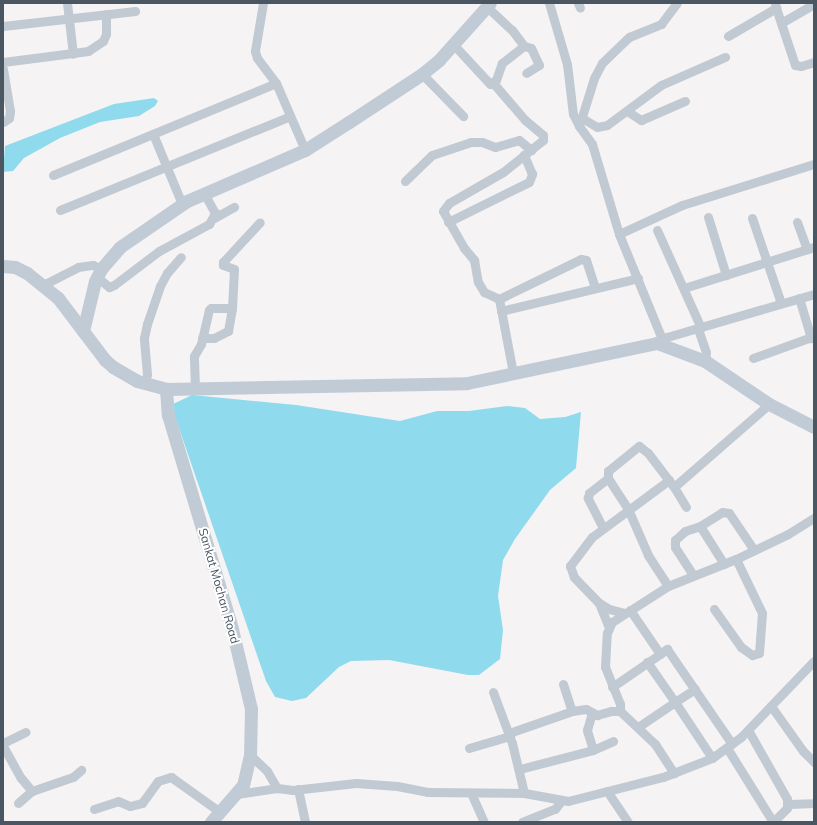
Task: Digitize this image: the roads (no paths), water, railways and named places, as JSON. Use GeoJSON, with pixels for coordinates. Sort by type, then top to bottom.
{"type":"FeatureCollection","features":[{"type":"Feature","properties":{"kind":"main road"},"geometry":{"type":"LineString","coordinates":[[83,331],[99,273],[120,247],[182,204],[204,193],[305,150],[422,74],[453,44],[488,5]]}},
{"type":"Feature","properties":{"kind":"main road"},"geometry":{"type":"LineString","coordinates":[[4,265],[28,273],[58,298],[105,360],[125,374],[145,383],[166,389],[467,383],[659,341],[705,361],[769,404],[814,427]]}},
{"type":"Feature","properties":{"kind":"main road","name":"Sankat Mochan Road"},"geometry":{"type":"LineString","coordinates":[[166,389],[168,415],[232,629],[251,709],[250,755],[240,789]]}},
{"type":"Feature","properties":{"kind":"main road"},"geometry":{"type":"LineString","coordinates":[[216,817],[240,789]]}},
{"type":"Feature","properties":{"kind":"street"},"geometry":{"type":"LineString","coordinates":[[67,3],[74,54]]}},
{"type":"Feature","properties":{"kind":"street"},"geometry":{"type":"LineString","coordinates":[[263,3],[255,51],[259,64],[276,83],[305,150]]}},
{"type":"Feature","properties":{"kind":"street"},"geometry":{"type":"LineString","coordinates":[[549,3],[568,71],[572,114],[580,122],[596,155],[620,234],[638,278],[659,341],[814,294]]}},
{"type":"Feature","properties":{"kind":"street"},"geometry":{"type":"LineString","coordinates":[[580,122],[594,78],[602,63],[629,37],[661,24],[677,3]]}},
{"type":"Feature","properties":{"kind":"street"},"geometry":{"type":"LineString","coordinates":[[781,23],[814,4]]}},
{"type":"Feature","properties":{"kind":"street"},"geometry":{"type":"LineString","coordinates":[[488,5],[512,30],[524,46],[531,48],[539,65],[526,73]]}},
{"type":"Feature","properties":{"kind":"street"},"geometry":{"type":"LineString","coordinates":[[728,36],[775,5],[795,65],[801,66],[814,62]]}},
{"type":"Feature","properties":{"kind":"street"},"geometry":{"type":"LineString","coordinates":[[3,26],[135,10]]}},
{"type":"Feature","properties":{"kind":"street"},"geometry":{"type":"LineString","coordinates":[[3,62],[88,51],[103,41],[106,34],[106,14]]}},
{"type":"Feature","properties":{"kind":"street"},"geometry":{"type":"LineString","coordinates":[[453,44],[487,82],[494,84],[525,120],[543,135],[540,144],[503,172],[445,206],[443,215],[474,260],[478,282],[484,292],[499,299]]}},
{"type":"Feature","properties":{"kind":"street"},"geometry":{"type":"LineString","coordinates":[[494,84],[502,63],[524,46]]}},
{"type":"Feature","properties":{"kind":"street"},"geometry":{"type":"LineString","coordinates":[[580,122],[602,127],[627,111],[661,85],[725,57]]}},
{"type":"Feature","properties":{"kind":"street"},"geometry":{"type":"LineString","coordinates":[[3,69],[10,111],[8,118],[3,122]]}},
{"type":"Feature","properties":{"kind":"street"},"geometry":{"type":"LineString","coordinates":[[422,74],[463,116]]}},
{"type":"Feature","properties":{"kind":"street"},"geometry":{"type":"LineString","coordinates":[[53,175],[276,83]]}},
{"type":"Feature","properties":{"kind":"street"},"geometry":{"type":"LineString","coordinates":[[627,111],[640,120],[685,101]]}},
{"type":"Feature","properties":{"kind":"street"},"geometry":{"type":"LineString","coordinates":[[60,210],[290,116]]}},
{"type":"Feature","properties":{"kind":"street"},"geometry":{"type":"LineString","coordinates":[[153,134],[182,204]]}},
{"type":"Feature","properties":{"kind":"street"},"geometry":{"type":"LineString","coordinates":[[405,181],[432,155],[471,142],[482,142],[495,147],[519,140],[528,153],[532,174],[529,182],[448,222]]}},
{"type":"Feature","properties":{"kind":"street"},"geometry":{"type":"LineString","coordinates":[[620,234],[682,205],[814,164]]}},
{"type":"Feature","properties":{"kind":"street"},"geometry":{"type":"LineString","coordinates":[[204,193],[215,213],[214,218]]}},
{"type":"Feature","properties":{"kind":"street"},"geometry":{"type":"LineString","coordinates":[[43,285],[78,267],[93,265],[109,287],[114,285],[159,251],[209,224],[214,218],[234,207]]}},
{"type":"Feature","properties":{"kind":"street"},"geometry":{"type":"LineString","coordinates":[[708,217],[726,275]]}},
{"type":"Feature","properties":{"kind":"street"},"geometry":{"type":"LineString","coordinates":[[752,218],[781,303]]}},
{"type":"Feature","properties":{"kind":"street"},"geometry":{"type":"LineString","coordinates":[[202,338],[214,338],[228,331],[232,308],[234,269],[223,265],[222,262],[260,222]]}},
{"type":"Feature","properties":{"kind":"street"},"geometry":{"type":"LineString","coordinates":[[684,288],[811,248],[797,222]]}},
{"type":"Feature","properties":{"kind":"street"},"geometry":{"type":"LineString","coordinates":[[657,230],[684,288],[699,328],[706,352],[705,361]]}},
{"type":"Feature","properties":{"kind":"street"},"geometry":{"type":"LineString","coordinates":[[145,383],[147,374],[144,338],[147,324],[160,286],[167,273],[181,257]]}},
{"type":"Feature","properties":{"kind":"street"},"geometry":{"type":"LineString","coordinates":[[499,299],[581,259],[586,260],[595,288]]}},
{"type":"Feature","properties":{"kind":"street"},"geometry":{"type":"LineString","coordinates":[[501,311],[638,278]]}},
{"type":"Feature","properties":{"kind":"street"},"geometry":{"type":"LineString","coordinates":[[753,358],[813,337],[799,298]]}},
{"type":"Feature","properties":{"kind":"street"},"geometry":{"type":"LineString","coordinates":[[499,299],[513,372]]}},
{"type":"Feature","properties":{"kind":"street"},"geometry":{"type":"LineString","coordinates":[[195,388],[194,356],[202,338],[211,308],[232,308]]}},
{"type":"Feature","properties":{"kind":"street"},"geometry":{"type":"LineString","coordinates":[[660,654],[627,612],[609,609],[598,602],[574,577],[570,566],[576,556],[603,528],[628,509],[671,484],[769,404]]}},
{"type":"Feature","properties":{"kind":"street"},"geometry":{"type":"LineString","coordinates":[[668,586],[648,555],[628,509],[608,478],[608,470],[639,446],[648,453],[686,507]]}},
{"type":"Feature","properties":{"kind":"street"},"geometry":{"type":"LineString","coordinates":[[603,528],[588,498],[589,493],[608,478]]}},
{"type":"Feature","properties":{"kind":"street"},"geometry":{"type":"LineString","coordinates":[[694,575],[674,544],[681,534],[700,526],[725,511],[754,550]]}},
{"type":"Feature","properties":{"kind":"street"},"geometry":{"type":"LineString","coordinates":[[609,628],[627,612],[668,586],[736,559],[788,534],[814,518]]}},
{"type":"Feature","properties":{"kind":"street"},"geometry":{"type":"LineString","coordinates":[[700,526],[724,564]]}},
{"type":"Feature","properties":{"kind":"street"},"geometry":{"type":"LineString","coordinates":[[714,609],[741,647],[752,655],[759,653],[762,613],[736,559]]}},
{"type":"Feature","properties":{"kind":"street"},"geometry":{"type":"LineString","coordinates":[[598,602],[609,628],[605,667],[620,704],[620,711]]}},
{"type":"Feature","properties":{"kind":"street"},"geometry":{"type":"LineString","coordinates":[[612,686],[668,649],[695,689],[730,746],[773,822],[789,804],[814,804]]}},
{"type":"Feature","properties":{"kind":"street"},"geometry":{"type":"LineString","coordinates":[[240,789],[298,789],[356,783],[397,786],[427,792],[524,793],[561,801],[607,791],[674,773],[712,758],[730,746],[748,730],[814,661]]}},
{"type":"Feature","properties":{"kind":"street"},"geometry":{"type":"LineString","coordinates":[[647,662],[712,758]]}},
{"type":"Feature","properties":{"kind":"street"},"geometry":{"type":"LineString","coordinates":[[563,684],[572,711]]}},
{"type":"Feature","properties":{"kind":"street"},"geometry":{"type":"LineString","coordinates":[[638,727],[695,689]]}},
{"type":"Feature","properties":{"kind":"street"},"geometry":{"type":"LineString","coordinates":[[493,692],[520,769],[524,793]]}},
{"type":"Feature","properties":{"kind":"street"},"geometry":{"type":"LineString","coordinates":[[771,706],[803,751],[814,762]]}},
{"type":"Feature","properties":{"kind":"street"},"geometry":{"type":"LineString","coordinates":[[469,748],[509,735],[572,711],[586,709],[597,715],[611,711],[620,711],[655,744],[674,773]]}},
{"type":"Feature","properties":{"kind":"street"},"geometry":{"type":"LineString","coordinates":[[592,713],[587,730],[593,750]]}},
{"type":"Feature","properties":{"kind":"street"},"geometry":{"type":"LineString","coordinates":[[748,730],[773,771],[789,804]]}},
{"type":"Feature","properties":{"kind":"street"},"geometry":{"type":"LineString","coordinates":[[26,732],[3,745],[21,778],[32,791]]}},
{"type":"Feature","properties":{"kind":"street"},"geometry":{"type":"LineString","coordinates":[[520,769],[593,750],[613,741]]}},
{"type":"Feature","properties":{"kind":"street"},"geometry":{"type":"LineString","coordinates":[[250,755],[267,771],[277,788]]}},
{"type":"Feature","properties":{"kind":"street"},"geometry":{"type":"LineString","coordinates":[[18,803],[32,791],[73,777],[81,770]]}},
{"type":"Feature","properties":{"kind":"street"},"geometry":{"type":"LineString","coordinates":[[94,809],[118,801],[130,806],[142,803],[158,781],[171,777],[216,817]]}},
{"type":"Feature","properties":{"kind":"street"},"geometry":{"type":"LineString","coordinates":[[298,789],[305,822]]}},
{"type":"Feature","properties":{"kind":"street"},"geometry":{"type":"LineString","coordinates":[[607,791],[628,822]]}},
{"type":"Feature","properties":{"kind":"street"},"geometry":{"type":"LineString","coordinates":[[471,793],[484,822]]}},
{"type":"Feature","properties":{"kind":"street"},"geometry":{"type":"LineString","coordinates":[[522,822],[543,818],[555,809],[561,801]]}},
{"type":"Feature","properties":{"kind":"water"},"geometry":{"type":"Polygon","coordinates":[[[154,98],[158,101],[155,106],[139,116],[100,122],[60,138],[24,158],[13,171],[3,172],[5,146],[114,104],[154,98]]]}},
{"type":"Feature","properties":{"kind":"water"},"geometry":{"type":"Polygon","coordinates":[[[192,395],[296,405],[400,421],[437,411],[469,411],[507,406],[525,408],[540,419],[565,417],[581,412],[576,468],[550,490],[515,539],[503,560],[498,596],[503,630],[500,659],[479,675],[468,675],[389,660],[351,661],[339,667],[306,698],[292,701],[275,697],[266,681],[171,405],[192,395]]]}}]}
